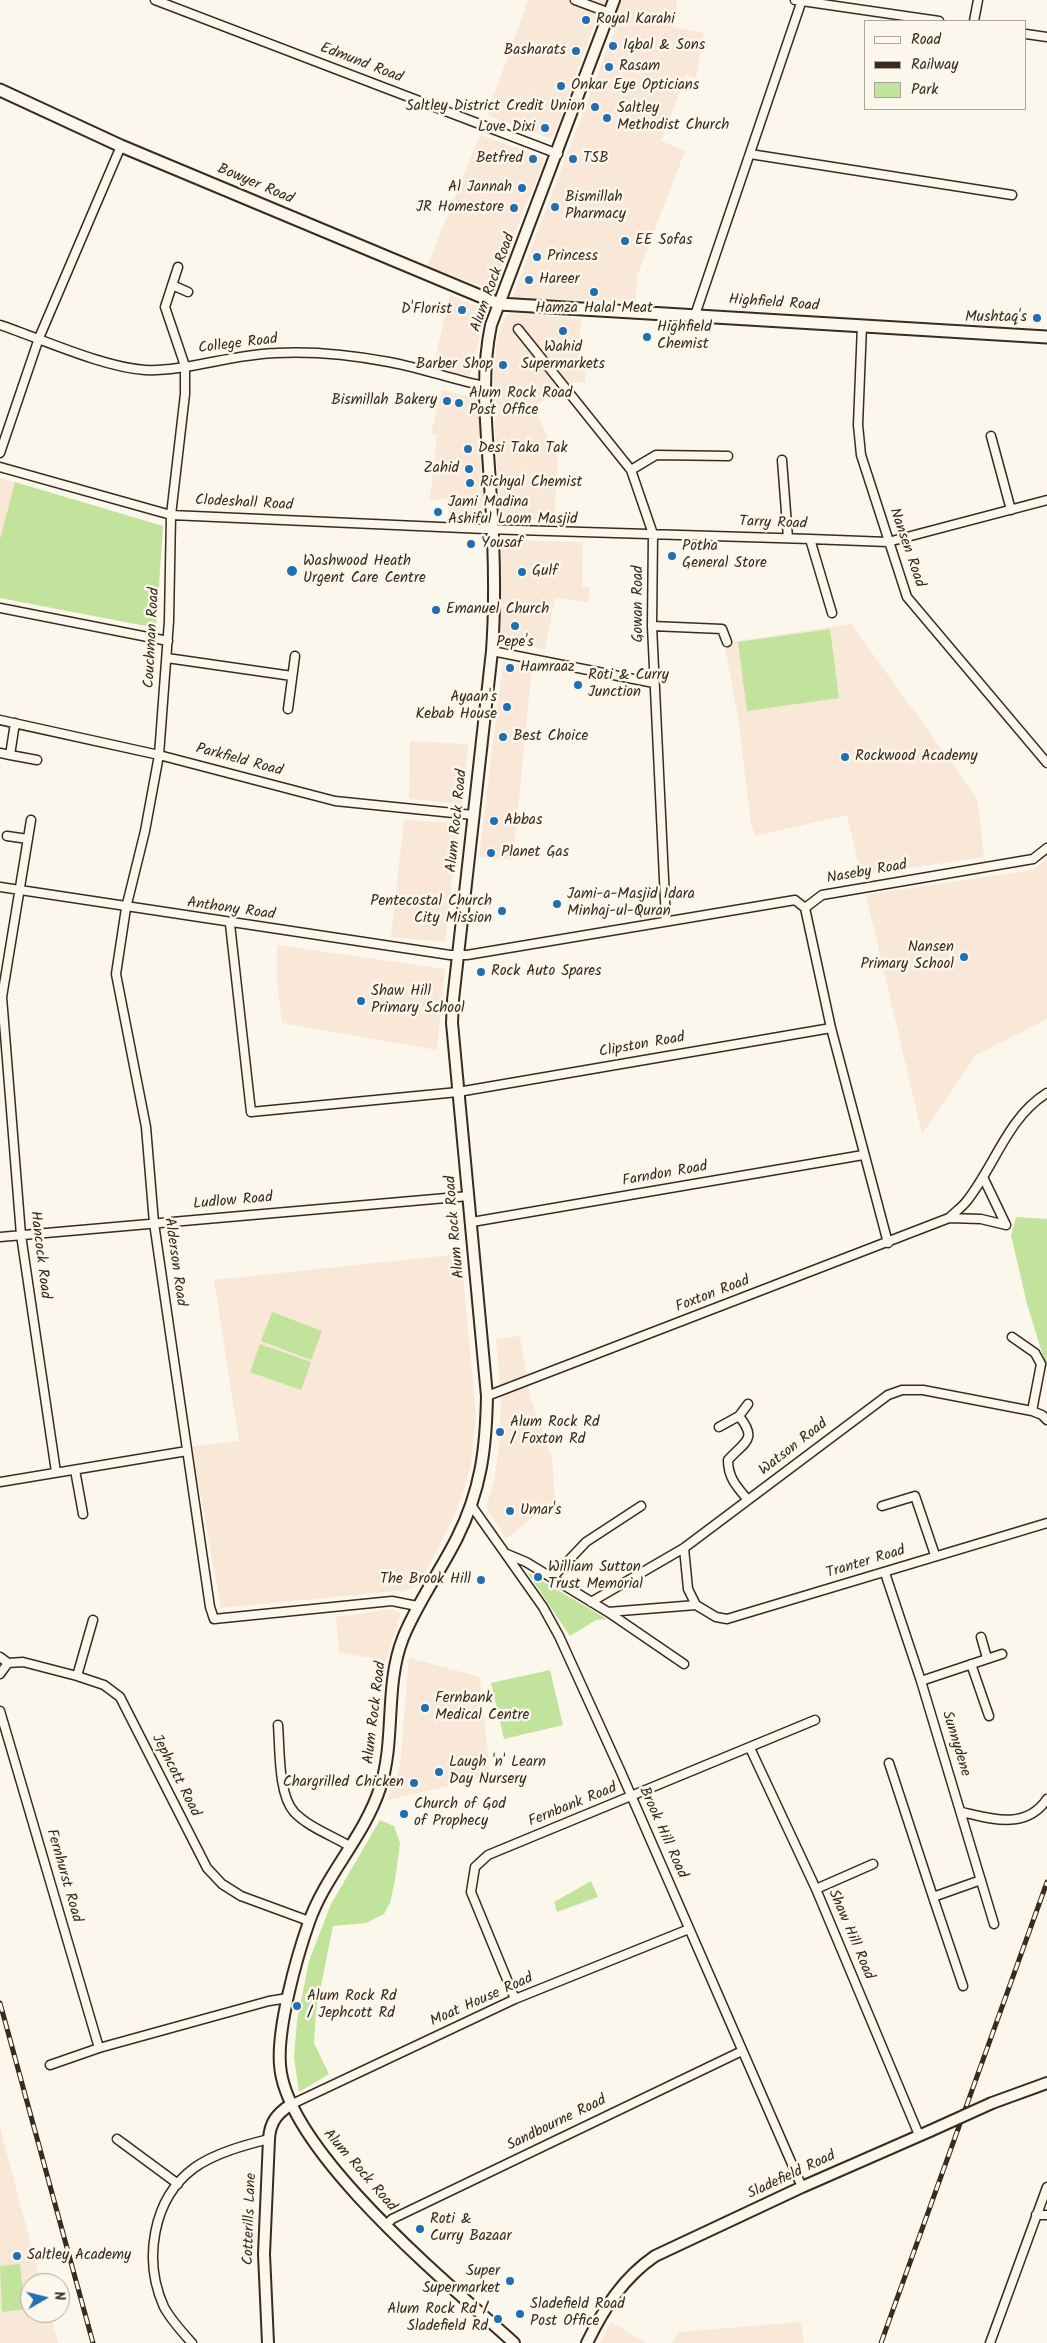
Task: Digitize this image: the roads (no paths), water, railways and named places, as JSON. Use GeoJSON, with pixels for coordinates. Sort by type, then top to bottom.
{"type":"FeatureCollection","features":[{"type":"Feature","properties":{"kind":"main road","name":"Bowyer Road"},"geometry":{"type":"LineString","coordinates":[[0,90],[121,146],[499,304]]}},
{"type":"Feature","properties":{"kind":"main road","name":"Highfield Road"},"geometry":{"type":"LineString","coordinates":[[499,304],[1047,337]]}},
{"type":"Feature","properties":{"kind":"street","name":"Edmund Road"},"geometry":{"type":"LineString","coordinates":[[155,0],[558,154]]}},
{"type":"Feature","properties":{"kind":"street"},"geometry":{"type":"LineString","coordinates":[[575,0],[610,13]]}},
{"type":"Feature","properties":{"kind":"street","name":"Alum Rock Road"},"geometry":{"type":"LineString","coordinates":[[514,2343],[386,2225],[321,2154],[303,2130],[290,2105],[280,2066],[280,2047],[288,1998],[309,1921],[330,1879],[371,1811],[380,1789],[386,1759],[393,1680],[402,1642],[417,1606],[457,1538],[481,1475],[486,1429],[487,1396],[452,1023],[495,609],[484,386],[486,349],[499,304],[558,154],[614,0]]}},
{"type":"Feature","properties":{"kind":"street"},"geometry":{"type":"LineString","coordinates":[[695,315],[800,0],[932,20]]}},
{"type":"Feature","properties":{"kind":"street"},"geometry":{"type":"LineString","coordinates":[[974,20],[978,0]]}},
{"type":"Feature","properties":{"kind":"street"},"geometry":{"type":"LineString","coordinates":[[1027,34],[1047,37]]}},
{"type":"Feature","properties":{"kind":"street"},"geometry":{"type":"LineString","coordinates":[[0,452],[38,338],[121,146]]}},
{"type":"Feature","properties":{"kind":"street"},"geometry":{"type":"LineString","coordinates":[[750,154],[1012,195]]}},
{"type":"Feature","properties":{"kind":"street"},"geometry":{"type":"LineString","coordinates":[[178,267],[165,307],[186,366]]}},
{"type":"Feature","properties":{"kind":"street"},"geometry":{"type":"LineString","coordinates":[[172,285],[188,292]]}},
{"type":"Feature","properties":{"kind":"street","name":"Nansen Road"},"geometry":{"type":"LineString","coordinates":[[862,325],[858,425],[861,455],[907,597],[1047,763]]}},
{"type":"Feature","properties":{"kind":"street","name":"College Road"},"geometry":{"type":"LineString","coordinates":[[0,326],[121,366],[146,370],[186,366],[241,355],[310,352],[388,362],[484,386]]}},
{"type":"Feature","properties":{"kind":"street","name":"Gowan Road"},"geometry":{"type":"LineString","coordinates":[[518,330],[631,470],[653,534],[652,626],[666,921]]}},
{"type":"Feature","properties":{"kind":"street","name":"Couchman Road"},"geometry":{"type":"LineString","coordinates":[[126,908],[145,831],[159,755],[168,641],[171,515],[185,394],[186,366]]}},
{"type":"Feature","properties":{"kind":"street"},"geometry":{"type":"LineString","coordinates":[[991,436],[1011,510]]}},
{"type":"Feature","properties":{"kind":"street"},"geometry":{"type":"LineString","coordinates":[[631,470],[656,455],[728,456]]}},
{"type":"Feature","properties":{"kind":"street"},"geometry":{"type":"LineString","coordinates":[[782,460],[788,538]]}},
{"type":"Feature","properties":{"kind":"street","name":"Clodeshall Road"},"geometry":{"type":"LineString","coordinates":[[0,467],[171,515],[492,528]]}},
{"type":"Feature","properties":{"kind":"street","name":"Tarry Road"},"geometry":{"type":"LineString","coordinates":[[492,528],[888,542],[1047,500]]}},
{"type":"Feature","properties":{"kind":"street"},"geometry":{"type":"LineString","coordinates":[[810,539],[832,613]]}},
{"type":"Feature","properties":{"kind":"street"},"geometry":{"type":"LineString","coordinates":[[0,608],[168,641]]}},
{"type":"Feature","properties":{"kind":"street"},"geometry":{"type":"LineString","coordinates":[[652,626],[722,630],[727,642]]}},
{"type":"Feature","properties":{"kind":"street"},"geometry":{"type":"LineString","coordinates":[[492,651],[654,683]]}},
{"type":"Feature","properties":{"kind":"street"},"geometry":{"type":"LineString","coordinates":[[288,709],[295,656]]}},
{"type":"Feature","properties":{"kind":"street"},"geometry":{"type":"LineString","coordinates":[[167,658],[292,676]]}},
{"type":"Feature","properties":{"kind":"street","name":"Parkfield Road"},"geometry":{"type":"LineString","coordinates":[[0,720],[159,755],[335,801],[473,816]]}},
{"type":"Feature","properties":{"kind":"street"},"geometry":{"type":"LineString","coordinates":[[10,755],[15,723]]}},
{"type":"Feature","properties":{"kind":"street"},"geometry":{"type":"LineString","coordinates":[[0,752],[37,760]]}},
{"type":"Feature","properties":{"kind":"street","name":"Hancock Road"},"geometry":{"type":"LineString","coordinates":[[31,820],[1,997],[21,1235],[56,1472]]}},
{"type":"Feature","properties":{"kind":"street"},"geometry":{"type":"LineString","coordinates":[[7,836],[28,839]]}},
{"type":"Feature","properties":{"kind":"street","name":"Naseby Road"},"geometry":{"type":"LineString","coordinates":[[804,908],[822,895],[1033,858],[1047,848]]}},
{"type":"Feature","properties":{"kind":"street","name":"Anthony Road"},"geometry":{"type":"LineString","coordinates":[[0,887],[230,924],[459,955]]}},
{"type":"Feature","properties":{"kind":"street"},"geometry":{"type":"LineString","coordinates":[[459,955],[795,900],[804,908],[863,1156],[888,1243]]}},
{"type":"Feature","properties":{"kind":"street","name":"Alderson Road"},"geometry":{"type":"LineString","coordinates":[[126,908],[116,974],[146,1128],[154,1223],[210,1607],[214,1619],[392,1601],[417,1606]]}},
{"type":"Feature","properties":{"kind":"street","name":"Clipston Road"},"geometry":{"type":"LineString","coordinates":[[230,924],[251,1112],[458,1092],[832,1028]]}},
{"type":"Feature","properties":{"kind":"street"},"geometry":{"type":"LineString","coordinates":[[949,1218],[965,1203],[983,1177],[1014,1123],[1028,1107],[1047,1093]]}},
{"type":"Feature","properties":{"kind":"street","name":"Farndon Road"},"geometry":{"type":"LineString","coordinates":[[472,1222],[863,1156]]}},
{"type":"Feature","properties":{"kind":"street"},"geometry":{"type":"LineString","coordinates":[[949,1218],[981,1219],[1006,1224],[983,1177]]}},
{"type":"Feature","properties":{"kind":"street","name":"Ludlow Road"},"geometry":{"type":"LineString","coordinates":[[0,1238],[469,1196]]}},
{"type":"Feature","properties":{"kind":"street","name":"Foxton Road"},"geometry":{"type":"LineString","coordinates":[[487,1396],[949,1218]]}},
{"type":"Feature","properties":{"kind":"street"},"geometry":{"type":"LineString","coordinates":[[1012,1337],[1035,1352],[1041,1364],[1032,1411]]}},
{"type":"Feature","properties":{"kind":"street","name":"Watson Road"},"geometry":{"type":"LineString","coordinates":[[591,1602],[684,1548],[888,1395],[902,1390],[941,1392],[1032,1411],[1042,1415],[1047,1420]]}},
{"type":"Feature","properties":{"kind":"street"},"geometry":{"type":"LineString","coordinates":[[719,1427],[739,1416],[748,1404]]}},
{"type":"Feature","properties":{"kind":"street"},"geometry":{"type":"LineString","coordinates":[[739,1416],[748,1428],[750,1435],[746,1443],[728,1460],[728,1470],[730,1479],[748,1500]]}},
{"type":"Feature","properties":{"kind":"street"},"geometry":{"type":"LineString","coordinates":[[0,1482],[187,1452]]}},
{"type":"Feature","properties":{"kind":"street"},"geometry":{"type":"LineString","coordinates":[[76,1470],[83,1514]]}},
{"type":"Feature","properties":{"kind":"street"},"geometry":{"type":"LineString","coordinates":[[882,1506],[915,1496],[935,1555]]}},
{"type":"Feature","properties":{"kind":"street","name":"Brook Hill Road"},"geometry":{"type":"LineString","coordinates":[[471,1505],[543,1607],[559,1636],[802,2187]]}},
{"type":"Feature","properties":{"kind":"street"},"geometry":{"type":"LineString","coordinates":[[552,1578],[586,1542],[641,1506]]}},
{"type":"Feature","properties":{"kind":"street","name":"Tranter Road"},"geometry":{"type":"LineString","coordinates":[[696,1605],[716,1617],[727,1619],[885,1573],[935,1555],[1047,1523]]}},
{"type":"Feature","properties":{"kind":"street"},"geometry":{"type":"LineString","coordinates":[[608,1612],[696,1605],[688,1589],[684,1548]]}},
{"type":"Feature","properties":{"kind":"street"},"geometry":{"type":"LineString","coordinates":[[507,1554],[526,1562],[608,1612],[684,1664]]}},
{"type":"Feature","properties":{"kind":"street","name":"Sunnydene"},"geometry":{"type":"LineString","coordinates":[[885,1573],[922,1681],[994,1924]]}},
{"type":"Feature","properties":{"kind":"street"},"geometry":{"type":"LineString","coordinates":[[77,1676],[93,1620]]}},
{"type":"Feature","properties":{"kind":"street"},"geometry":{"type":"LineString","coordinates":[[981,1637],[987,1658]]}},
{"type":"Feature","properties":{"kind":"street"},"geometry":{"type":"LineString","coordinates":[[922,1681],[1002,1654]]}},
{"type":"Feature","properties":{"kind":"street"},"geometry":{"type":"LineString","coordinates":[[0,1657],[8,1663],[0,1674]]}},
{"type":"Feature","properties":{"kind":"street","name":"Jephcott Road"},"geometry":{"type":"LineString","coordinates":[[8,1663],[23,1662],[77,1676],[104,1685],[120,1698],[206,1868],[222,1884],[240,1896],[309,1921]]}},
{"type":"Feature","properties":{"kind":"street"},"geometry":{"type":"LineString","coordinates":[[971,1664],[989,1716]]}},
{"type":"Feature","properties":{"kind":"street","name":"Fernhurst Road"},"geometry":{"type":"LineString","coordinates":[[0,1711],[99,2048]]}},
{"type":"Feature","properties":{"kind":"street","name":"Fernbank Road"},"geometry":{"type":"LineString","coordinates":[[516,1999],[471,1892],[475,1867],[488,1854],[631,1798],[815,1720]]}},
{"type":"Feature","properties":{"kind":"street"},"geometry":{"type":"LineString","coordinates":[[278,1725],[285,1798],[294,1812],[303,1819],[351,1847]]}},
{"type":"Feature","properties":{"kind":"street","name":"Shaw Hill Road"},"geometry":{"type":"LineString","coordinates":[[750,1748],[816,1889],[919,2135]]}},
{"type":"Feature","properties":{"kind":"street"},"geometry":{"type":"LineString","coordinates":[[889,1763],[963,1986]]}},
{"type":"Feature","properties":{"kind":"street"},"geometry":{"type":"LineString","coordinates":[[962,1812],[998,1820],[1019,1820],[1038,1811],[1047,1799]]}},
{"type":"Feature","properties":{"kind":"street"},"geometry":{"type":"LineString","coordinates":[[816,1889],[872,1864]]}},
{"type":"Feature","properties":{"kind":"street"},"geometry":{"type":"LineString","coordinates":[[933,1897],[981,1880]]}},
{"type":"Feature","properties":{"kind":"street","name":"Moat House Road"},"geometry":{"type":"LineString","coordinates":[[290,2105],[516,1999],[689,1929]]}},
{"type":"Feature","properties":{"kind":"street"},"geometry":{"type":"LineString","coordinates":[[50,2065],[99,2048],[269,2001],[288,1998]]}},
{"type":"Feature","properties":{"kind":"street","name":"Sandbourne Road"},"geometry":{"type":"LineString","coordinates":[[386,2225],[392,2219],[742,2051]]}},
{"type":"Feature","properties":{"kind":"street","name":"Sladefield Road"},"geometry":{"type":"LineString","coordinates":[[587,2343],[598,2319],[620,2286],[640,2266],[656,2256],[802,2187],[919,2135],[992,2103],[1047,2083]]}},
{"type":"Feature","properties":{"kind":"street","name":"Cotterills Lane"},"geometry":{"type":"LineString","coordinates":[[268,2343],[264,2254],[269,2138],[270,2129],[276,2117],[290,2105]]}},
{"type":"Feature","properties":{"kind":"street"},"geometry":{"type":"LineString","coordinates":[[192,2343],[164,2307],[156,2283],[153,2242],[156,2226],[178,2184],[195,2168],[216,2156],[269,2138]]}},
{"type":"Feature","properties":{"kind":"street"},"geometry":{"type":"LineString","coordinates":[[117,2139],[178,2184]]}},
{"type":"Feature","properties":{"kind":"street"},"geometry":{"type":"LineString","coordinates":[[990,2343],[1047,2187]]}},
{"type":"Feature","properties":{"kind":"street"},"geometry":{"type":"LineString","coordinates":[[1036,2214],[1047,2215]]}},
{"type":"Feature","properties":{"kind":"railway"},"geometry":{"type":"LineString","coordinates":[[881,2343],[1047,1882]]}},
{"type":"Feature","properties":{"kind":"railway"},"geometry":{"type":"LineString","coordinates":[[0,2003],[93,2343]]}},
{"type":"Feature","properties":{"kind":"place","name":"Royal Karahi"},"geometry":{"type":"Point","coordinates":[586,20]}},
{"type":"Feature","properties":{"kind":"place","name":"Iqbal & Sons"},"geometry":{"type":"Point","coordinates":[613,46]}},
{"type":"Feature","properties":{"kind":"place","name":"Basharats"},"geometry":{"type":"Point","coordinates":[576,51]}},
{"type":"Feature","properties":{"kind":"place","name":"Rasam"},"geometry":{"type":"Point","coordinates":[609,67]}},
{"type":"Feature","properties":{"kind":"place","name":"Onkar Eye Opticians"},"geometry":{"type":"Point","coordinates":[561,86]}},
{"type":"Feature","properties":{"kind":"place","name":"Saltley District Credit Union"},"geometry":{"type":"Point","coordinates":[595,107]}},
{"type":"Feature","properties":{"kind":"place","name":"Saltley Methodist Church"},"geometry":{"type":"Point","coordinates":[607,118]}},
{"type":"Feature","properties":{"kind":"place","name":"Love Dixi"},"geometry":{"type":"Point","coordinates":[545,128]}},
{"type":"Feature","properties":{"kind":"place","name":"Betfred"},"geometry":{"type":"Point","coordinates":[533,159]}},
{"type":"Feature","properties":{"kind":"place","name":"TSB"},"geometry":{"type":"Point","coordinates":[573,159]}},
{"type":"Feature","properties":{"kind":"place","name":"Al Jannah"},"geometry":{"type":"Point","coordinates":[522,188]}},
{"type":"Feature","properties":{"kind":"place","name":"Bismillah Pharmacy"},"geometry":{"type":"Point","coordinates":[555,207]}},
{"type":"Feature","properties":{"kind":"place","name":"JR Homestore"},"geometry":{"type":"Point","coordinates":[514,208]}},
{"type":"Feature","properties":{"kind":"place","name":"EE Sofas"},"geometry":{"type":"Point","coordinates":[625,241]}},
{"type":"Feature","properties":{"kind":"place","name":"Princess"},"geometry":{"type":"Point","coordinates":[537,257]}},
{"type":"Feature","properties":{"kind":"place","name":"Hareer"},"geometry":{"type":"Point","coordinates":[529,280]}},
{"type":"Feature","properties":{"kind":"place","name":"Hamza Halal Meat"},"geometry":{"type":"Point","coordinates":[594,292]}},
{"type":"Feature","properties":{"kind":"place","name":"D'Florist"},"geometry":{"type":"Point","coordinates":[462,310]}},
{"type":"Feature","properties":{"kind":"place","name":"Mushtaq's"},"geometry":{"type":"Point","coordinates":[1037,318]}},
{"type":"Feature","properties":{"kind":"place","name":"Wahid Supermarkets"},"geometry":{"type":"Point","coordinates":[563,331]}},
{"type":"Feature","properties":{"kind":"place","name":"Highfield Chemist"},"geometry":{"type":"Point","coordinates":[647,337]}},
{"type":"Feature","properties":{"kind":"place","name":"Barber Shop"},"geometry":{"type":"Point","coordinates":[503,365]}},
{"type":"Feature","properties":{"kind":"place","name":"Bismillah Bakery"},"geometry":{"type":"Point","coordinates":[447,401]}},
{"type":"Feature","properties":{"kind":"place","name":"Alum Rock Road Post Office"},"geometry":{"type":"Point","coordinates":[459,403]}},
{"type":"Feature","properties":{"kind":"place","name":"Desi Taka Tak"},"geometry":{"type":"Point","coordinates":[468,449]}},
{"type":"Feature","properties":{"kind":"place","name":"Zahid"},"geometry":{"type":"Point","coordinates":[469,469]}},
{"type":"Feature","properties":{"kind":"place","name":"Richyal Chemist"},"geometry":{"type":"Point","coordinates":[470,483]}},
{"type":"Feature","properties":{"kind":"place","name":"Jami Madina Ashiful Loom Masjid"},"geometry":{"type":"Point","coordinates":[438,512]}},
{"type":"Feature","properties":{"kind":"place","name":"Yousaf"},"geometry":{"type":"Point","coordinates":[471,544]}},
{"type":"Feature","properties":{"kind":"place","name":"Potha General Store"},"geometry":{"type":"Point","coordinates":[672,556]}},
{"type":"Feature","properties":{"kind":"place","name":"Washwood Heath Urgent Care Centre"},"geometry":{"type":"Point","coordinates":[292,571]}},
{"type":"Feature","properties":{"kind":"place","name":"Gulf"},"geometry":{"type":"Point","coordinates":[522,572]}},
{"type":"Feature","properties":{"kind":"place","name":"Emanuel Church"},"geometry":{"type":"Point","coordinates":[436,610]}},
{"type":"Feature","properties":{"kind":"place","name":"Pepe's"},"geometry":{"type":"Point","coordinates":[515,626]}},
{"type":"Feature","properties":{"kind":"place","name":"Hamraaz"},"geometry":{"type":"Point","coordinates":[510,668]}},
{"type":"Feature","properties":{"kind":"place","name":"Roti & Curry Junction"},"geometry":{"type":"Point","coordinates":[578,685]}},
{"type":"Feature","properties":{"kind":"place","name":"Ayaan's Kebab House"},"geometry":{"type":"Point","coordinates":[507,707]}},
{"type":"Feature","properties":{"kind":"place","name":"Best Choice"},"geometry":{"type":"Point","coordinates":[503,737]}},
{"type":"Feature","properties":{"kind":"place","name":"Rockwood Academy"},"geometry":{"type":"Point","coordinates":[845,757]}},
{"type":"Feature","properties":{"kind":"place","name":"Abbas"},"geometry":{"type":"Point","coordinates":[494,821]}},
{"type":"Feature","properties":{"kind":"place","name":"Planet Gas"},"geometry":{"type":"Point","coordinates":[491,853]}},
{"type":"Feature","properties":{"kind":"place","name":"Jami-a-Masjid Idara Minhaj-ul-Quran"},"geometry":{"type":"Point","coordinates":[557,904]}},
{"type":"Feature","properties":{"kind":"place","name":"Pentecostal Church City Mission"},"geometry":{"type":"Point","coordinates":[502,911]}},
{"type":"Feature","properties":{"kind":"place","name":"Nansen Primary School"},"geometry":{"type":"Point","coordinates":[964,957]}},
{"type":"Feature","properties":{"kind":"place","name":"Rock Auto Spares"},"geometry":{"type":"Point","coordinates":[481,972]}},
{"type":"Feature","properties":{"kind":"place","name":"Shaw Hill Primary School"},"geometry":{"type":"Point","coordinates":[361,1001]}},
{"type":"Feature","properties":{"kind":"place","name":"Alum Rock Rd / Foxton Rd"},"geometry":{"type":"Point","coordinates":[500,1432]}},
{"type":"Feature","properties":{"kind":"place","name":"Umar's"},"geometry":{"type":"Point","coordinates":[510,1511]}},
{"type":"Feature","properties":{"kind":"place","name":"William Sutton Trust Memorial"},"geometry":{"type":"Point","coordinates":[538,1577]}},
{"type":"Feature","properties":{"kind":"place","name":"The Brook Hill"},"geometry":{"type":"Point","coordinates":[481,1580]}},
{"type":"Feature","properties":{"kind":"place","name":"Fernbank Medical Centre"},"geometry":{"type":"Point","coordinates":[425,1708]}},
{"type":"Feature","properties":{"kind":"place","name":"Laugh 'n' Learn Day Nursery"},"geometry":{"type":"Point","coordinates":[439,1772]}},
{"type":"Feature","properties":{"kind":"place","name":"Chargrilled Chicken"},"geometry":{"type":"Point","coordinates":[414,1783]}},
{"type":"Feature","properties":{"kind":"place","name":"Church of God of Prophecy"},"geometry":{"type":"Point","coordinates":[404,1814]}},
{"type":"Feature","properties":{"kind":"place","name":"Alum Rock Rd / Jephcott Rd"},"geometry":{"type":"Point","coordinates":[297,2006]}},
{"type":"Feature","properties":{"kind":"place","name":"Roti & Curry Bazaar"},"geometry":{"type":"Point","coordinates":[420,2229]}},
{"type":"Feature","properties":{"kind":"place","name":"Saltley Academy"},"geometry":{"type":"Point","coordinates":[17,2256]}},
{"type":"Feature","properties":{"kind":"place","name":"Super Supermarket"},"geometry":{"type":"Point","coordinates":[510,2281]}},
{"type":"Feature","properties":{"kind":"place","name":"Sladefield Road Post Office"},"geometry":{"type":"Point","coordinates":[520,2314]}},
{"type":"Feature","properties":{"kind":"place","name":"Alum Rock Rd / Sladefield Rd"},"geometry":{"type":"Point","coordinates":[498,2319]}}]}
